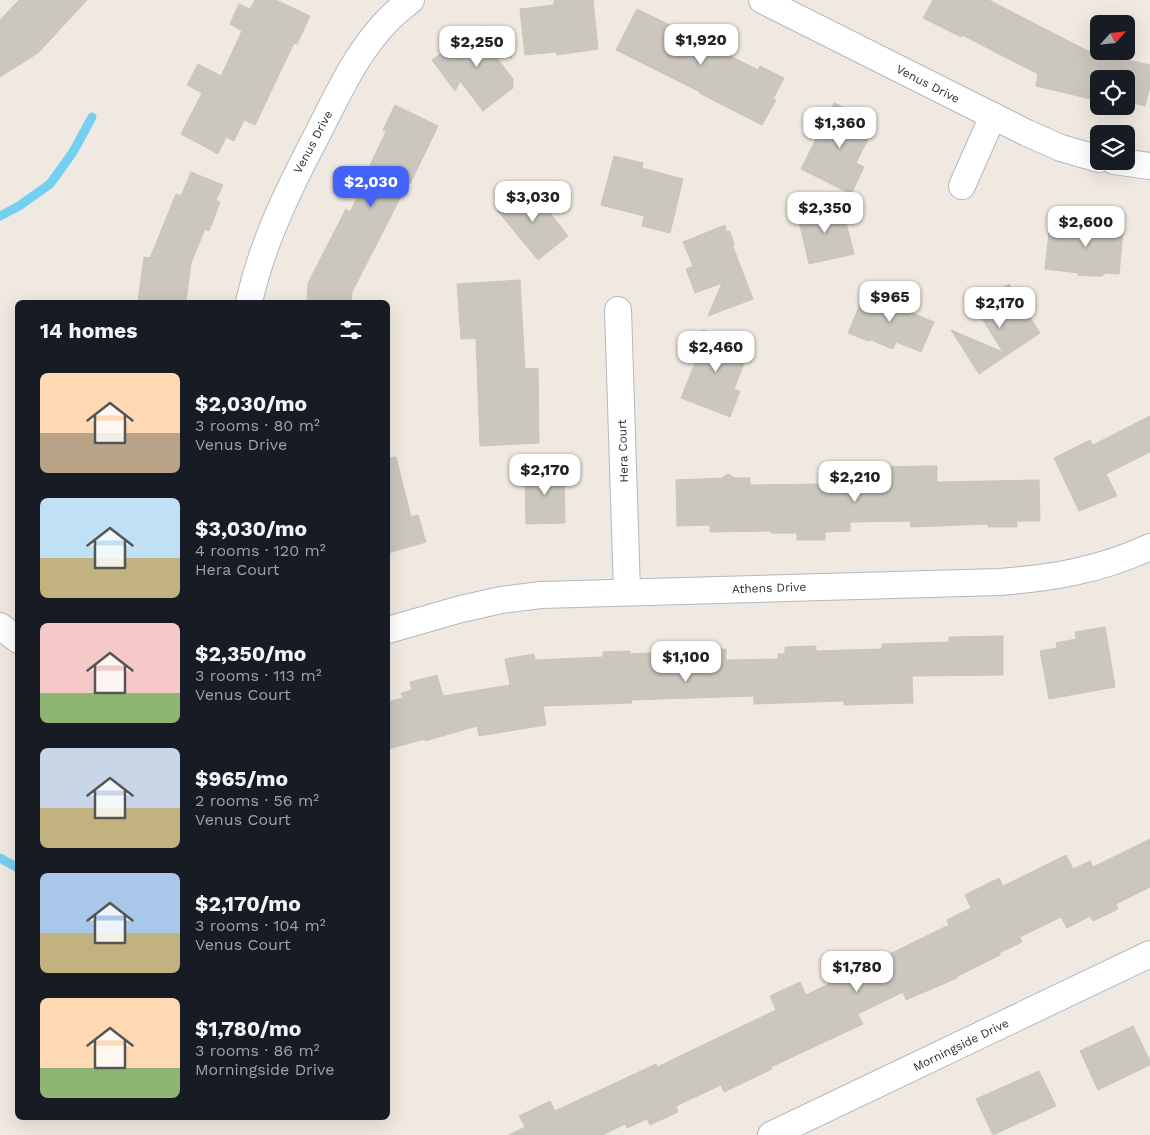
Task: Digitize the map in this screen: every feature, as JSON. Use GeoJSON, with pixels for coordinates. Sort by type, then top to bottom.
{"type":"FeatureCollection","features":[{"type":"Feature","properties":{"kind":"street","name":"Venus Drive"},"geometry":{"type":"LineString","coordinates":[[249,300],[269,235],[294,179],[342,86],[366,47],[390,18],[411,0]]}},
{"type":"Feature","properties":{"kind":"street","name":"Venus Drive"},"geometry":{"type":"LineString","coordinates":[[762,0],[993,116],[1061,148],[1090,156]]}},
{"type":"Feature","properties":{"kind":"street"},"geometry":{"type":"LineString","coordinates":[[962,186],[993,116]]}},
{"type":"Feature","properties":{"kind":"street"},"geometry":{"type":"LineString","coordinates":[[1135,164],[1150,166]]}},
{"type":"Feature","properties":{"kind":"street","name":"Hera Court"},"geometry":{"type":"LineString","coordinates":[[618,310],[627,592]]}},
{"type":"Feature","properties":{"kind":"street","name":"Athens Drive"},"geometry":{"type":"LineString","coordinates":[[390,629],[501,600],[541,595],[999,582],[1037,579],[1066,575],[1109,563],[1150,547]]}},
{"type":"Feature","properties":{"kind":"street"},"geometry":{"type":"LineString","coordinates":[[0,626],[15,638]]}},
{"type":"Feature","properties":{"kind":"street","name":"Morningside Drive"},"geometry":{"type":"LineString","coordinates":[[772,1135],[1150,954]]}},
{"type":"Feature","properties":{"kind":"building"},"geometry":{"type":"Polygon","coordinates":[[[19,0],[87,0],[38,53],[0,77],[0,20],[19,0]]]}},
{"type":"Feature","properties":{"kind":"building"},"geometry":{"type":"Polygon","coordinates":[[[255,0],[276,0],[310,16],[297,44],[294,43],[255,125],[244,120],[234,141],[226,137],[218,154],[181,134],[202,93],[187,85],[198,64],[221,76],[242,31],[230,24],[239,4],[250,9],[255,0]]]}},
{"type":"Feature","properties":{"kind":"building"},"geometry":{"type":"Polygon","coordinates":[[[554,0],[593,0],[598,49],[557,55],[556,52],[525,55],[520,9],[554,5],[554,0]]]}},
{"type":"Feature","properties":{"kind":"building"},"geometry":{"type":"Polygon","coordinates":[[[933,0],[989,0],[1090,51],[1090,60],[1129,60],[1150,65],[1150,86],[1145,106],[1135,103],[1135,70],[1090,70],[1090,99],[1036,86],[1038,74],[962,35],[961,37],[923,18],[933,0]]]}},
{"type":"Feature","properties":{"kind":"building"},"geometry":{"type":"Polygon","coordinates":[[[637,9],[674,27],[676,24],[703,37],[701,41],[758,70],[760,66],[784,78],[773,99],[776,100],[762,125],[616,50],[637,9]]]}},
{"type":"Feature","properties":{"kind":"building"},"geometry":{"type":"Polygon","coordinates":[[[488,26],[512,57],[497,58],[513,79],[513,88],[483,111],[460,81],[455,91],[432,60],[461,38],[465,43],[488,26]]]}},
{"type":"Feature","properties":{"kind":"building"},"geometry":{"type":"Polygon","coordinates":[[[834,103],[876,123],[856,163],[864,167],[851,194],[801,169],[834,103]]]}},
{"type":"Feature","properties":{"kind":"building"},"geometry":{"type":"Polygon","coordinates":[[[395,105],[438,126],[410,184],[408,183],[352,292],[351,300],[307,300],[308,283],[346,209],[350,212],[373,167],[370,165],[386,132],[383,130],[395,105]]]}},
{"type":"Feature","properties":{"kind":"building"},"geometry":{"type":"Polygon","coordinates":[[[614,156],[643,163],[642,168],[683,179],[670,233],[642,226],[644,216],[601,205],[614,156]]]}},
{"type":"Feature","properties":{"kind":"building"},"geometry":{"type":"Polygon","coordinates":[[[191,172],[223,185],[216,200],[220,202],[209,231],[205,229],[191,263],[186,300],[138,300],[144,257],[150,258],[176,194],[181,196],[191,172]]]}},
{"type":"Feature","properties":{"kind":"building"},"geometry":{"type":"Polygon","coordinates":[[[528,185],[568,236],[538,260],[497,210],[528,185]]]}},
{"type":"Feature","properties":{"kind":"building"},"geometry":{"type":"Polygon","coordinates":[[[841,203],[854,254],[809,264],[797,213],[841,203]]]}},
{"type":"Feature","properties":{"kind":"building"},"geometry":{"type":"Polygon","coordinates":[[[1083,219],[1124,222],[1119,274],[1106,273],[1102,276],[1091,276],[1045,269],[1050,223],[1083,226],[1083,219]]]}},
{"type":"Feature","properties":{"kind":"building"},"geometry":{"type":"Polygon","coordinates":[[[725,225],[726,231],[730,232],[734,244],[733,247],[753,299],[708,316],[722,283],[695,293],[686,269],[693,266],[683,242],[725,225]]]}},
{"type":"Feature","properties":{"kind":"building"},"geometry":{"type":"Polygon","coordinates":[[[520,280],[525,369],[538,368],[539,443],[480,446],[476,338],[461,339],[457,284],[520,280]]]}},
{"type":"Feature","properties":{"kind":"building"},"geometry":{"type":"Polygon","coordinates":[[[1009,284],[1040,333],[979,374],[951,330],[1003,352],[978,312],[987,306],[983,300],[1009,284]]]}},
{"type":"Feature","properties":{"kind":"building"},"geometry":{"type":"Polygon","coordinates":[[[867,288],[911,307],[910,312],[934,322],[921,352],[896,342],[893,349],[848,333],[867,288]]]}},
{"type":"Feature","properties":{"kind":"building"},"geometry":{"type":"Polygon","coordinates":[[[703,330],[750,348],[734,389],[740,391],[730,417],[681,398],[697,358],[692,356],[703,330]]]}},
{"type":"Feature","properties":{"kind":"building"},"geometry":{"type":"Polygon","coordinates":[[[1150,416],[1150,452],[1106,474],[1117,496],[1079,511],[1054,458],[1090,440],[1093,445],[1150,416]]]}},
{"type":"Feature","properties":{"kind":"building"},"geometry":{"type":"Polygon","coordinates":[[[396,457],[411,517],[418,515],[426,542],[390,552],[390,458],[396,457]]]}},
{"type":"Feature","properties":{"kind":"building"},"geometry":{"type":"Polygon","coordinates":[[[937,466],[937,482],[1039,480],[1040,521],[1017,521],[1017,527],[988,527],[988,524],[911,527],[910,521],[850,522],[850,531],[825,532],[825,540],[797,540],[797,533],[771,533],[771,531],[710,532],[710,525],[677,526],[676,480],[722,478],[728,474],[735,478],[750,478],[750,485],[821,484],[824,480],[868,477],[868,467],[937,466]]]}},
{"type":"Feature","properties":{"kind":"building"},"geometry":{"type":"Polygon","coordinates":[[[525,468],[564,468],[565,523],[526,524],[525,468]]]}},
{"type":"Feature","properties":{"kind":"building"},"geometry":{"type":"Polygon","coordinates":[[[1105,627],[1115,687],[1049,699],[1040,651],[1057,648],[1056,643],[1076,639],[1075,632],[1105,627]]]}},
{"type":"Feature","properties":{"kind":"building"},"geometry":{"type":"Polygon","coordinates":[[[1003,636],[1003,675],[912,676],[913,703],[844,705],[844,701],[754,704],[754,696],[631,700],[632,703],[543,706],[546,725],[479,736],[477,726],[425,741],[425,739],[390,748],[390,701],[403,698],[401,693],[412,690],[410,682],[437,675],[443,696],[510,685],[505,659],[534,654],[535,660],[603,657],[603,652],[630,651],[630,654],[726,649],[726,660],[778,659],[778,654],[785,654],[785,647],[816,646],[816,651],[882,649],[882,644],[949,642],[949,637],[1003,636]]]}},
{"type":"Feature","properties":{"kind":"building"},"geometry":{"type":"Polygon","coordinates":[[[1150,839],[1150,887],[1116,904],[1118,909],[1093,921],[1090,916],[1067,928],[1061,917],[1020,937],[1022,942],[999,953],[1000,955],[957,978],[906,1000],[903,992],[858,1014],[863,1024],[771,1067],[772,1069],[724,1092],[721,1085],[676,1106],[678,1112],[650,1125],[647,1119],[627,1128],[625,1124],[603,1135],[509,1135],[525,1127],[519,1116],[550,1101],[555,1111],[656,1064],[657,1067],[776,1010],[770,996],[800,982],[806,995],[949,925],[947,920],[971,908],[965,895],[999,878],[1003,886],[1066,855],[1073,869],[1090,861],[1093,867],[1150,839]]]}},
{"type":"Feature","properties":{"kind":"building"},"geometry":{"type":"Polygon","coordinates":[[[1133,1026],[1150,1061],[1150,1065],[1098,1090],[1080,1051],[1133,1026]]]}},
{"type":"Feature","properties":{"kind":"building"},"geometry":{"type":"Polygon","coordinates":[[[1039,1071],[1056,1106],[993,1135],[976,1099],[1039,1071]]]}},
{"type":"Feature","properties":{"kind":"waterway"},"geometry":{"type":"LineString","coordinates":[[0,216],[19,206],[50,184],[73,152],[92,117]]}},
{"type":"Feature","properties":{"kind":"waterway"},"geometry":{"type":"LineString","coordinates":[[0,858],[15,866]]}}]}
